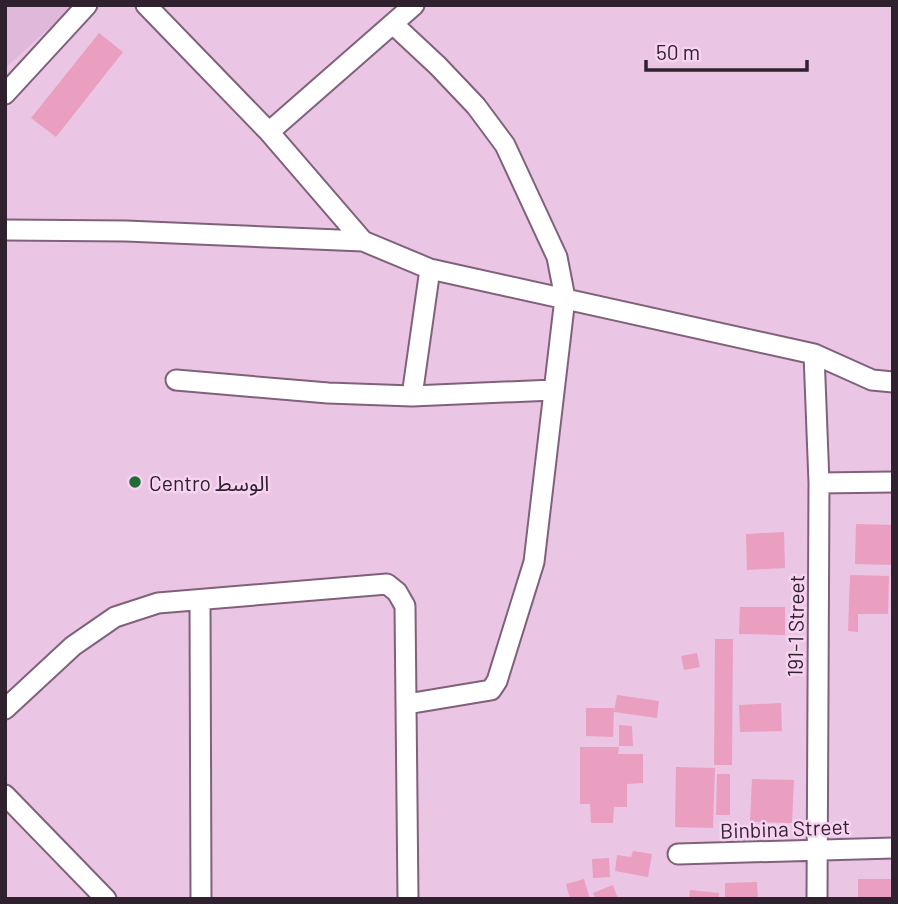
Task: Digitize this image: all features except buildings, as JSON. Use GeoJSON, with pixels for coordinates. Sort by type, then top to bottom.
{"type":"FeatureCollection","features":[{"type":"Feature","properties":{"kind":"street"},"geometry":{"type":"LineString","coordinates":[[5,94],[87,5]]}},
{"type":"Feature","properties":{"kind":"street"},"geometry":{"type":"LineString","coordinates":[[146,5],[269,132],[363,241]]}},
{"type":"Feature","properties":{"kind":"street"},"geometry":{"type":"LineString","coordinates":[[269,132],[414,5]]}},
{"type":"Feature","properties":{"kind":"street"},"geometry":{"type":"LineString","coordinates":[[393,24],[476,106],[505,145],[557,257],[565,298],[534,562],[497,681],[491,690],[407,704]]}},
{"type":"Feature","properties":{"kind":"street"},"geometry":{"type":"LineString","coordinates":[[5,230],[126,231],[363,241],[430,269],[814,354],[872,380],[893,382]]}},
{"type":"Feature","properties":{"kind":"street"},"geometry":{"type":"LineString","coordinates":[[412,396],[430,269]]}},
{"type":"Feature","properties":{"kind":"street","name":"191-1 Street"},"geometry":{"type":"LineString","coordinates":[[814,354],[819,483],[817,899]]}},
{"type":"Feature","properties":{"kind":"street"},"geometry":{"type":"LineString","coordinates":[[176,380],[328,393],[412,396],[553,390]]}},
{"type":"Feature","properties":{"kind":"street"},"geometry":{"type":"LineString","coordinates":[[819,483],[893,482]]}},
{"type":"Feature","properties":{"kind":"street"},"geometry":{"type":"LineString","coordinates":[[5,709],[73,646],[115,617],[158,603],[387,584],[397,592],[405,606],[408,899]]}},
{"type":"Feature","properties":{"kind":"street"},"geometry":{"type":"LineString","coordinates":[[200,601],[201,899]]}},
{"type":"Feature","properties":{"kind":"street"},"geometry":{"type":"LineString","coordinates":[[5,795],[106,899]]}},
{"type":"Feature","properties":{"kind":"street","name":"Binbina Street"},"geometry":{"type":"LineString","coordinates":[[678,854],[893,848]]}},
{"type":"Feature","properties":{"kind":"shaded area"},"geometry":{"type":"Polygon","coordinates":[[[5,5],[75,5],[5,68],[5,5]]]}},
{"type":"Feature","properties":{"kind":"place","name":"Centro الوسط"},"geometry":{"type":"Point","coordinates":[135,482]}}]}
